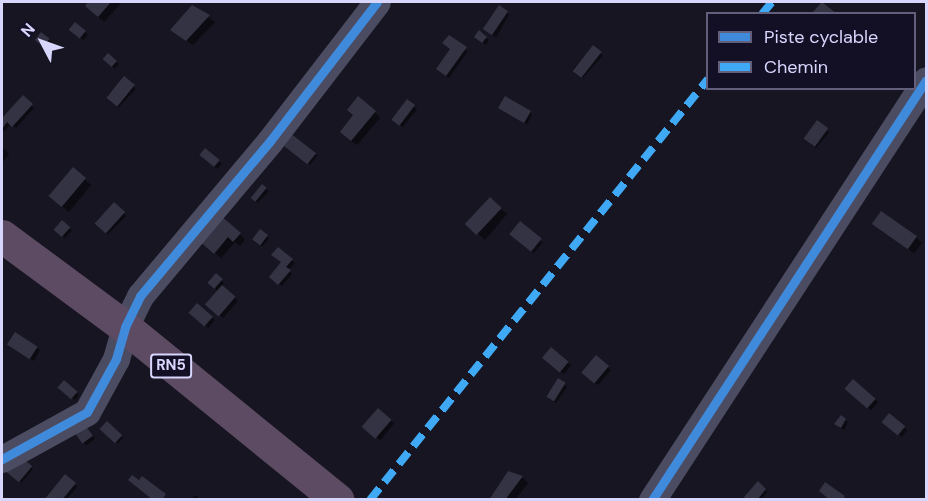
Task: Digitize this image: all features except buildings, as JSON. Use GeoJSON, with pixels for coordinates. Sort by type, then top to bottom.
{"type":"FeatureCollection","features":[{"type":"Feature","properties":{"kind":"highway","name":"RN5"},"geometry":{"type":"LineString","coordinates":[[2,236],[125,327],[338,500]]}},
{"type":"Feature","properties":{"kind":"street"},"geometry":{"type":"LineString","coordinates":[[2,459],[87,412],[116,359],[125,327],[157,273],[270,141],[377,2]]}},
{"type":"Feature","properties":{"kind":"street"},"geometry":{"type":"LineString","coordinates":[[652,500],[927,80]]}},
{"type":"Feature","properties":{"kind":"marked path"},"geometry":{"type":"LineString","coordinates":[[764,12],[772,2]]}},
{"type":"Feature","properties":{"kind":"marked path"},"geometry":{"type":"LineString","coordinates":[[370,500],[706,81]]}},
{"type":"Feature","properties":{"kind":"cycle path"},"geometry":{"type":"LineString","coordinates":[[2,459],[87,412],[116,359],[125,327],[140,296],[270,141],[377,2]]}},
{"type":"Feature","properties":{"kind":"cycle path"},"geometry":{"type":"LineString","coordinates":[[652,500],[926,80]]}}]}
